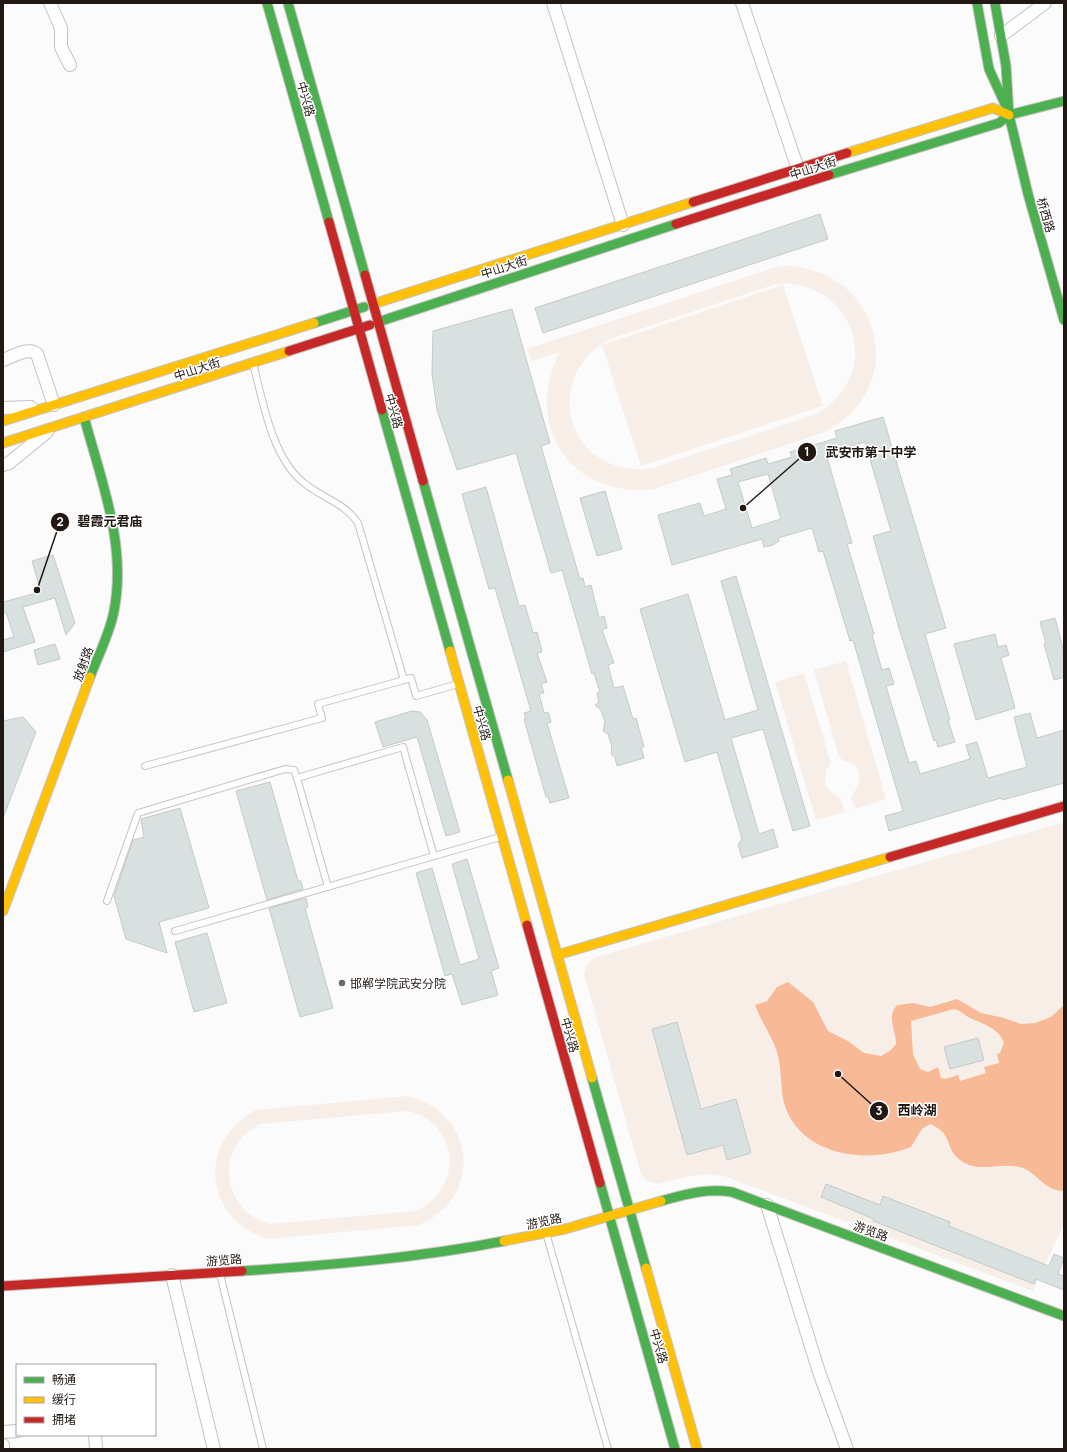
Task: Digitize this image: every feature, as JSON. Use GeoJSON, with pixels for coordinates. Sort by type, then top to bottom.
{"type":"FeatureCollection","features":[{"type":"Feature","properties":{"kind":"main road","name":"中兴路"},"geometry":{"type":"LineString","coordinates":[[267,3],[675,1449]]}},
{"type":"Feature","properties":{"kind":"main road","name":"中兴路"},"geometry":{"type":"LineString","coordinates":[[288,3],[697,1449]]}},
{"type":"Feature","properties":{"kind":"main road","name":"桥西路"},"geometry":{"type":"LineString","coordinates":[[977,3],[989,69],[1009,115],[1028,194],[1064,320]]}},
{"type":"Feature","properties":{"kind":"main road","name":"桥西路"},"geometry":{"type":"LineString","coordinates":[[995,3],[1006,66],[1009,115]]}},
{"type":"Feature","properties":{"kind":"main road","name":"中山大街"},"geometry":{"type":"LineString","coordinates":[[4,443],[252,364],[518,275],[918,147],[998,123],[1009,115],[1064,101]]}},
{"type":"Feature","properties":{"kind":"main road","name":"中山大街"},"geometry":{"type":"LineString","coordinates":[[3,421],[993,108],[1009,115]]}},
{"type":"Feature","properties":{"kind":"main road","name":"放射路"},"geometry":{"type":"LineString","coordinates":[[3,911],[114,613],[119,567],[118,545],[84,417]]}},
{"type":"Feature","properties":{"kind":"main road"},"geometry":{"type":"LineString","coordinates":[[557,955],[1064,806]]}},
{"type":"Feature","properties":{"kind":"main road","name":"游览路"},"geometry":{"type":"LineString","coordinates":[[3,1286],[353,1263],[460,1250],[546,1233],[696,1191],[709,1189],[732,1192],[1064,1316]]}},
{"type":"Feature","properties":{"kind":"street"},"geometry":{"type":"LineString","coordinates":[[50,3],[60,28],[61,47],[70,65]]}},
{"type":"Feature","properties":{"kind":"street"},"geometry":{"type":"LineString","coordinates":[[553,3],[623,225]]}},
{"type":"Feature","properties":{"kind":"street"},"geometry":{"type":"LineString","coordinates":[[742,3],[798,169]]}},
{"type":"Feature","properties":{"kind":"street"},"geometry":{"type":"LineString","coordinates":[[1001,36],[1045,3]]}},
{"type":"Feature","properties":{"kind":"street"},"geometry":{"type":"LineString","coordinates":[[3,360],[30,351],[37,354],[52,406],[3,408]]}},
{"type":"Feature","properties":{"kind":"street"},"geometry":{"type":"LineString","coordinates":[[3,465],[9,463],[53,427]]}},
{"type":"Feature","properties":{"kind":"street"},"geometry":{"type":"LineString","coordinates":[[767,1205],[819,1372],[847,1449]]}},
{"type":"Feature","properties":{"kind":"street"},"geometry":{"type":"LineString","coordinates":[[172,1276],[214,1449]]}},
{"type":"Feature","properties":{"kind":"street"},"geometry":{"type":"LineString","coordinates":[[3,1432],[16,1430]]}},
{"type":"Feature","properties":{"kind":"street"},"geometry":{"type":"LineString","coordinates":[[95,1436],[96,1449]]}},
{"type":"Feature","properties":{"kind":"lane"},"geometry":{"type":"LineString","coordinates":[[252,364],[276,442],[292,472],[305,484],[352,513],[358,523],[404,680]]}},
{"type":"Feature","properties":{"kind":"lane"},"geometry":{"type":"LineString","coordinates":[[145,766],[322,718],[318,704],[411,678],[416,696],[458,684]]}},
{"type":"Feature","properties":{"kind":"lane"},"geometry":{"type":"LineString","coordinates":[[297,778],[403,747],[434,856]]}},
{"type":"Feature","properties":{"kind":"lane"},"geometry":{"type":"LineString","coordinates":[[106,901],[138,813],[285,769],[294,770],[297,778],[328,887]]}},
{"type":"Feature","properties":{"kind":"lane"},"geometry":{"type":"LineString","coordinates":[[175,931],[502,836]]}},
{"type":"Feature","properties":{"kind":"lane"},"geometry":{"type":"LineString","coordinates":[[546,1233],[608,1449]]}},
{"type":"Feature","properties":{"kind":"lane"},"geometry":{"type":"LineString","coordinates":[[220,1272],[263,1449]]}},
{"type":"Feature","properties":{"kind":"shaded area"},"geometry":{"type":"Polygon","coordinates":[[[786,266],[819,273],[845,288],[864,310],[874,335],[876,363],[868,390],[850,414],[822,433],[654,489],[625,489],[599,482],[578,469],[562,452],[551,430],[547,406],[550,379],[560,352],[531,361],[527,349],[773,268],[786,266]],[[785,283],[773,285],[610,339],[587,357],[574,378],[570,401],[573,423],[584,443],[601,459],[624,468],[653,468],[816,414],[837,398],[850,379],[855,358],[853,336],[845,317],[831,300],[811,289],[785,283]]]}},
{"type":"Feature","properties":{"kind":"shaded area"},"geometry":{"type":"Polygon","coordinates":[[[783,285],[823,406],[641,466],[602,345],[783,285]]]}},
{"type":"Feature","properties":{"kind":"shaded area"},"geometry":{"type":"Polygon","coordinates":[[[846,661],[886,799],[855,809],[851,797],[858,785],[860,776],[859,772],[854,764],[844,761],[839,757],[814,670],[846,661]]]}},
{"type":"Feature","properties":{"kind":"shaded area"},"geometry":{"type":"Polygon","coordinates":[[[804,673],[831,763],[826,770],[825,784],[832,793],[841,799],[845,812],[816,820],[775,682],[804,673]]]}},
{"type":"Feature","properties":{"kind":"shaded area"},"geometry":{"type":"Polygon","coordinates":[[[1064,822],[1064,1224],[1033,1291],[724,1176],[708,1174],[690,1176],[658,1184],[648,1181],[641,1174],[584,974],[588,963],[596,957],[1064,822]]]}},
{"type":"Feature","properties":{"kind":"shaded area"},"geometry":{"type":"Polygon","coordinates":[[[788,982],[813,1002],[828,1031],[848,1041],[864,1053],[881,1056],[891,1050],[896,1044],[892,1024],[892,1014],[897,1005],[913,1003],[930,1007],[957,999],[981,1013],[1004,1018],[1021,1024],[1035,1023],[1051,1017],[1064,1005],[1064,1191],[1050,1188],[1030,1172],[1019,1167],[981,1167],[967,1164],[960,1160],[952,1151],[943,1132],[930,1124],[922,1129],[911,1147],[876,1155],[858,1155],[840,1152],[823,1147],[808,1138],[795,1125],[786,1109],[782,1095],[780,1066],[777,1052],[755,1005],[767,1001],[777,987],[788,982]],[[954,1009],[911,1021],[913,1054],[920,1069],[928,1072],[938,1067],[941,1078],[945,1079],[958,1075],[960,1081],[986,1073],[984,1067],[999,1063],[997,1054],[1000,1053],[1004,1043],[998,1033],[994,1030],[954,1009]]]}},
{"type":"Feature","properties":{"kind":"shaded area"},"geometry":{"type":"Polygon","coordinates":[[[408,1096],[431,1105],[448,1119],[459,1137],[463,1156],[462,1176],[454,1195],[440,1212],[419,1225],[268,1239],[246,1229],[230,1215],[220,1198],[216,1179],[217,1159],[224,1140],[237,1124],[256,1110],[408,1096]],[[407,1111],[260,1124],[245,1135],[235,1148],[230,1162],[229,1177],[233,1192],[241,1205],[253,1216],[269,1224],[416,1211],[432,1201],[442,1188],[448,1173],[449,1157],[446,1142],[438,1128],[425,1118],[407,1111]]]}},
{"type":"Feature","properties":{"kind":"building"},"geometry":{"type":"Polygon","coordinates":[[[820,214],[828,239],[543,333],[535,308],[820,214]]]}},
{"type":"Feature","properties":{"kind":"building"},"geometry":{"type":"Polygon","coordinates":[[[512,309],[550,443],[541,446],[580,579],[583,578],[585,587],[591,585],[599,618],[604,616],[607,628],[602,630],[614,663],[608,665],[614,688],[623,686],[633,719],[636,718],[644,747],[641,747],[644,758],[617,766],[615,758],[611,754],[612,747],[608,734],[603,731],[605,722],[601,710],[595,705],[599,702],[597,693],[600,692],[594,673],[592,674],[562,570],[551,573],[516,453],[457,470],[437,410],[432,373],[433,331],[512,309]]]}},
{"type":"Feature","properties":{"kind":"building"},"geometry":{"type":"Polygon","coordinates":[[[883,417],[946,628],[925,634],[955,742],[938,747],[936,740],[934,741],[899,628],[873,536],[891,531],[865,442],[826,454],[852,543],[847,544],[874,634],[872,635],[882,670],[889,668],[894,684],[886,686],[909,763],[916,761],[920,774],[970,759],[966,745],[977,742],[988,778],[1027,767],[1014,717],[1030,713],[1037,738],[1064,730],[1064,783],[1002,800],[1001,798],[889,831],[885,816],[903,811],[853,640],[850,641],[823,551],[819,552],[812,528],[778,538],[779,541],[773,545],[764,547],[762,539],[672,565],[658,515],[700,503],[704,516],[726,509],[717,479],[732,475],[730,469],[766,458],[768,464],[792,457],[790,452],[837,438],[835,431],[883,417]],[[768,474],[738,482],[752,528],[781,519],[768,474]]]}},
{"type":"Feature","properties":{"kind":"building"},"geometry":{"type":"Polygon","coordinates":[[[486,487],[519,606],[525,605],[533,633],[537,632],[542,652],[537,653],[547,682],[541,684],[544,693],[539,694],[544,713],[548,712],[551,722],[547,723],[569,798],[550,803],[548,797],[546,797],[524,719],[526,719],[524,713],[531,711],[495,588],[489,589],[462,494],[486,487]]]}},
{"type":"Feature","properties":{"kind":"building"},"geometry":{"type":"Polygon","coordinates":[[[605,491],[622,549],[597,556],[580,498],[605,491]]]}},
{"type":"Feature","properties":{"kind":"building"},"geometry":{"type":"Polygon","coordinates":[[[53,555],[75,623],[66,635],[55,598],[23,607],[35,642],[3,652],[3,640],[14,637],[6,612],[3,614],[3,602],[41,592],[32,561],[53,555]]]}},
{"type":"Feature","properties":{"kind":"building"},"geometry":{"type":"Polygon","coordinates":[[[736,576],[810,826],[793,831],[763,729],[731,738],[759,834],[773,829],[778,847],[742,858],[738,845],[742,839],[717,752],[685,762],[640,609],[688,594],[725,720],[758,710],[721,581],[736,576]]]}},
{"type":"Feature","properties":{"kind":"building"},"geometry":{"type":"Polygon","coordinates":[[[1055,618],[1064,652],[1064,677],[1054,680],[1044,644],[1046,643],[1040,622],[1055,618]]]}},
{"type":"Feature","properties":{"kind":"building"},"geometry":{"type":"Polygon","coordinates":[[[995,634],[998,647],[1006,645],[1009,655],[1001,658],[1015,708],[976,720],[954,644],[995,634]]]}},
{"type":"Feature","properties":{"kind":"building"},"geometry":{"type":"Polygon","coordinates":[[[55,644],[60,659],[38,665],[34,650],[55,644]]]}},
{"type":"Feature","properties":{"kind":"building"},"geometry":{"type":"Polygon","coordinates":[[[412,711],[420,712],[427,720],[460,832],[446,836],[417,737],[383,747],[375,722],[412,711]]]}},
{"type":"Feature","properties":{"kind":"building"},"geometry":{"type":"Polygon","coordinates":[[[23,717],[36,732],[3,818],[3,721],[23,717]]]}},
{"type":"Feature","properties":{"kind":"building"},"geometry":{"type":"Polygon","coordinates":[[[270,782],[298,881],[301,881],[303,889],[267,900],[236,791],[270,782]]]}},
{"type":"Feature","properties":{"kind":"building"},"geometry":{"type":"Polygon","coordinates":[[[180,808],[209,908],[159,922],[167,953],[126,939],[114,896],[133,840],[144,837],[141,819],[180,808]]]}},
{"type":"Feature","properties":{"kind":"building"},"geometry":{"type":"Polygon","coordinates":[[[467,859],[499,968],[491,971],[498,995],[462,1005],[452,974],[445,976],[416,873],[432,868],[460,965],[479,959],[452,864],[467,859]]]}},
{"type":"Feature","properties":{"kind":"building"},"geometry":{"type":"Polygon","coordinates":[[[306,898],[308,907],[305,908],[333,1008],[300,1017],[269,908],[306,898]]]}},
{"type":"Feature","properties":{"kind":"building"},"geometry":{"type":"Polygon","coordinates":[[[207,933],[227,1003],[194,1012],[175,942],[207,933]]]}},
{"type":"Feature","properties":{"kind":"building"},"geometry":{"type":"Polygon","coordinates":[[[677,1022],[701,1109],[736,1099],[751,1153],[727,1160],[723,1145],[687,1155],[652,1029],[677,1022]]]}},
{"type":"Feature","properties":{"kind":"building"},"geometry":{"type":"Polygon","coordinates":[[[978,1038],[984,1060],[950,1069],[944,1047],[978,1038]]]}},
{"type":"Feature","properties":{"kind":"building"},"geometry":{"type":"Polygon","coordinates":[[[826,1184],[880,1205],[883,1196],[950,1222],[949,1226],[1049,1266],[1054,1254],[1064,1258],[1058,1274],[1064,1276],[1064,1290],[1036,1279],[1034,1284],[873,1221],[874,1219],[821,1197],[826,1184]]]}},
{"type":"Feature","properties":{"kind":"traffic: fast"},"geometry":{"type":"LineString","coordinates":[[267,3],[329,222]]}},
{"type":"Feature","properties":{"kind":"traffic: fast"},"geometry":{"type":"LineString","coordinates":[[288,3],[365,275]]}},
{"type":"Feature","properties":{"kind":"traffic: fast"},"geometry":{"type":"LineString","coordinates":[[977,3],[989,69],[1005,104]]}},
{"type":"Feature","properties":{"kind":"traffic: fast"},"geometry":{"type":"LineString","coordinates":[[995,3],[1006,66],[1009,115],[1028,194],[1064,320]]}},
{"type":"Feature","properties":{"kind":"traffic: fast"},"geometry":{"type":"LineString","coordinates":[[829,175],[999,123],[1009,115],[1064,101]]}},
{"type":"Feature","properties":{"kind":"traffic: fast"},"geometry":{"type":"LineString","coordinates":[[378,322],[676,224]]}},
{"type":"Feature","properties":{"kind":"traffic: fast"},"geometry":{"type":"LineString","coordinates":[[314,323],[364,307]]}},
{"type":"Feature","properties":{"kind":"traffic: fast"},"geometry":{"type":"LineString","coordinates":[[382,410],[450,651]]}},
{"type":"Feature","properties":{"kind":"traffic: fast"},"geometry":{"type":"LineString","coordinates":[[84,417],[110,513],[115,537],[117,562],[117,586],[114,611],[107,636],[90,677]]}},
{"type":"Feature","properties":{"kind":"traffic: fast"},"geometry":{"type":"LineString","coordinates":[[423,481],[508,780]]}},
{"type":"Feature","properties":{"kind":"traffic: fast"},"geometry":{"type":"LineString","coordinates":[[592,1078],[646,1268]]}},
{"type":"Feature","properties":{"kind":"traffic: fast"},"geometry":{"type":"LineString","coordinates":[[600,1183],[675,1449]]}},
{"type":"Feature","properties":{"kind":"traffic: fast"},"geometry":{"type":"LineString","coordinates":[[661,1201],[705,1191],[732,1192],[1064,1316]]}},
{"type":"Feature","properties":{"kind":"traffic: fast"},"geometry":{"type":"LineString","coordinates":[[242,1271],[407,1256],[504,1241]]}},
{"type":"Feature","properties":{"kind":"traffic: slow"},"geometry":{"type":"LineString","coordinates":[[847,153],[993,108],[1009,115]]}},
{"type":"Feature","properties":{"kind":"traffic: slow"},"geometry":{"type":"LineString","coordinates":[[373,304],[693,202]]}},
{"type":"Feature","properties":{"kind":"traffic: slow"},"geometry":{"type":"LineString","coordinates":[[3,421],[314,323]]}},
{"type":"Feature","properties":{"kind":"traffic: slow"},"geometry":{"type":"LineString","coordinates":[[3,443],[289,351]]}},
{"type":"Feature","properties":{"kind":"traffic: slow"},"geometry":{"type":"LineString","coordinates":[[450,651],[527,925]]}},
{"type":"Feature","properties":{"kind":"traffic: slow"},"geometry":{"type":"LineString","coordinates":[[3,911],[90,677]]}},
{"type":"Feature","properties":{"kind":"traffic: slow"},"geometry":{"type":"LineString","coordinates":[[508,780],[592,1078]]}},
{"type":"Feature","properties":{"kind":"traffic: slow"},"geometry":{"type":"LineString","coordinates":[[557,955],[890,857]]}},
{"type":"Feature","properties":{"kind":"traffic: slow"},"geometry":{"type":"LineString","coordinates":[[504,1241],[565,1229],[661,1201]]}},
{"type":"Feature","properties":{"kind":"traffic: slow"},"geometry":{"type":"LineString","coordinates":[[646,1268],[697,1449]]}},
{"type":"Feature","properties":{"kind":"traffic: jam"},"geometry":{"type":"LineString","coordinates":[[693,202],[847,153]]}},
{"type":"Feature","properties":{"kind":"traffic: jam"},"geometry":{"type":"LineString","coordinates":[[676,224],[829,175]]}},
{"type":"Feature","properties":{"kind":"traffic: jam"},"geometry":{"type":"LineString","coordinates":[[329,222],[382,410]]}},
{"type":"Feature","properties":{"kind":"traffic: jam"},"geometry":{"type":"LineString","coordinates":[[365,275],[423,481]]}},
{"type":"Feature","properties":{"kind":"traffic: jam"},"geometry":{"type":"LineString","coordinates":[[289,351],[370,325]]}},
{"type":"Feature","properties":{"kind":"traffic: jam"},"geometry":{"type":"LineString","coordinates":[[890,857],[1064,806]]}},
{"type":"Feature","properties":{"kind":"traffic: jam"},"geometry":{"type":"LineString","coordinates":[[527,925],[600,1183]]}},
{"type":"Feature","properties":{"kind":"traffic: jam"},"geometry":{"type":"LineString","coordinates":[[3,1286],[242,1271]]}},
{"type":"Feature","properties":{"kind":"place","name":"武安市第十中学"},"geometry":{"type":"Point","coordinates":[743,508]}},
{"type":"Feature","properties":{"kind":"place","name":"碧霞元君庙"},"geometry":{"type":"Point","coordinates":[37,590]}},
{"type":"Feature","properties":{"kind":"place","name":"邯郸学院武安分院"},"geometry":{"type":"Point","coordinates":[342,983]}},
{"type":"Feature","properties":{"kind":"place","name":"西岭湖"},"geometry":{"type":"Point","coordinates":[838,1074]}}]}
